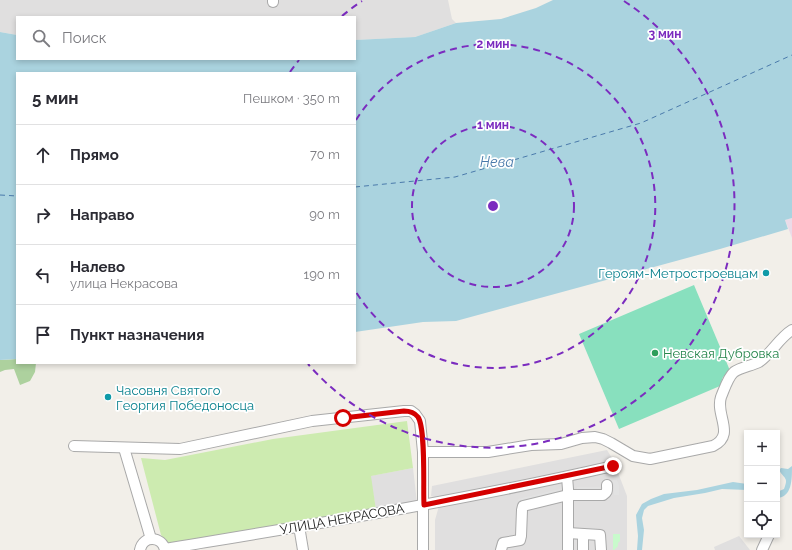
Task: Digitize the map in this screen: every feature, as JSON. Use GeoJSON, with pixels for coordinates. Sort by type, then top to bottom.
{"type":"FeatureCollection","features":[{"type":"Feature","properties":{"kind":"street"},"geometry":{"type":"LineString","coordinates":[[423,452],[488,452],[531,445],[561,444],[582,438],[595,437],[611,443],[633,456],[650,460],[713,446],[720,443],[723,439],[724,429],[720,402],[731,375],[736,371],[760,361],[768,355],[781,338],[792,330]]}},
{"type":"Feature","properties":{"kind":"street"},"geometry":{"type":"LineString","coordinates":[[74,446],[180,449],[312,421],[411,411],[420,421],[423,452],[423,550]]}},
{"type":"Feature","properties":{"kind":"street"},"geometry":{"type":"LineString","coordinates":[[124,448],[151,539]]}},
{"type":"Feature","properties":{"kind":"street","name":"УЛИЦА НЕКРАСОВА"},"geometry":{"type":"LineString","coordinates":[[165,549],[424,505],[502,494],[567,476],[613,466]]}},
{"type":"Feature","properties":{"kind":"street"},"geometry":{"type":"LineString","coordinates":[[567,476],[568,550]]}},
{"type":"Feature","properties":{"kind":"street"},"geometry":{"type":"LineString","coordinates":[[501,550],[503,543],[520,540],[523,506],[568,495],[603,494],[607,490],[607,485]]}},
{"type":"Feature","properties":{"kind":"street"},"geometry":{"type":"LineString","coordinates":[[299,526],[303,550]]}},
{"type":"Feature","properties":{"kind":"street"},"geometry":{"type":"LineString","coordinates":[[568,533],[600,535],[601,550]]}},
{"type":"Feature","properties":{"kind":"street"},"geometry":{"type":"LineString","coordinates":[[583,534],[583,550]]}},
{"type":"Feature","properties":{"kind":"street"},"geometry":{"type":"LineString","coordinates":[[762,550],[768,538]]}},
{"type":"Feature","properties":{"kind":"street"},"geometry":{"type":"LineString","coordinates":[[140,550],[143,543],[151,539],[158,540],[164,545],[165,549]]}},
{"type":"Feature","properties":{"kind":"shaded area"},"geometry":{"type":"Polygon","coordinates":[[[0,0],[448,0],[452,19],[456,23],[415,37],[356,40],[356,16],[16,16],[16,35],[0,32],[0,0]]]}},
{"type":"Feature","properties":{"kind":"shaded area"},"geometry":{"type":"Polygon","coordinates":[[[792,218],[792,238],[785,220],[792,218]]]}},
{"type":"Feature","properties":{"kind":"shaded area"},"geometry":{"type":"Polygon","coordinates":[[[607,450],[618,468],[617,470],[627,496],[627,550],[435,550],[435,520],[439,506],[438,498],[431,496],[432,486],[607,450]]]}},
{"type":"Feature","properties":{"kind":"shaded area"},"geometry":{"type":"Polygon","coordinates":[[[413,468],[417,503],[376,510],[370,476],[413,468]]]}},
{"type":"Feature","properties":{"kind":"shaded area"},"geometry":{"type":"Polygon","coordinates":[[[612,480],[617,480],[619,485],[619,495],[614,495],[614,485],[612,480]]]}},
{"type":"Feature","properties":{"kind":"shaded area"},"geometry":{"type":"Polygon","coordinates":[[[577,487],[600,487],[600,492],[577,492],[577,487]]]}},
{"type":"Feature","properties":{"kind":"shaded area"},"geometry":{"type":"Polygon","coordinates":[[[560,489],[561,494],[519,504],[518,499],[560,489]]]}},
{"type":"Feature","properties":{"kind":"shaded area"},"geometry":{"type":"Polygon","coordinates":[[[739,536],[750,550],[715,550],[714,547],[739,536]]]}},
{"type":"Feature","properties":{"kind":"green space","name":"Невская Дубровка"},"geometry":{"type":"Polygon","coordinates":[[[694,285],[731,373],[723,377],[720,386],[619,429],[579,334],[694,285]]]}},
{"type":"Feature","properties":{"kind":"green space"},"geometry":{"type":"Polygon","coordinates":[[[16,359],[16,364],[36,364],[35,372],[30,381],[20,385],[14,369],[0,372],[0,360],[16,359]]]}},
{"type":"Feature","properties":{"kind":"green space"},"geometry":{"type":"Polygon","coordinates":[[[407,421],[413,468],[371,476],[376,510],[169,544],[161,535],[141,458],[165,460],[273,439],[407,421]]]}},
{"type":"Feature","properties":{"kind":"green space"},"geometry":{"type":"Polygon","coordinates":[[[613,534],[620,534],[620,541],[614,550],[613,550],[613,534]]]}},
{"type":"Feature","properties":{"kind":"water","name":"Нева"},"geometry":{"type":"Polygon","coordinates":[[[553,0],[792,0],[792,218],[785,220],[788,229],[456,321],[423,322],[356,332],[356,72],[16,72],[16,359],[0,360],[0,32],[16,35],[16,60],[356,60],[356,40],[415,37],[456,23],[501,19],[536,8],[553,0]]]}},
{"type":"Feature","properties":{"kind":"water"},"geometry":{"type":"Polygon","coordinates":[[[792,466],[790,487],[786,495],[780,497],[780,491],[784,489],[786,480],[780,469],[788,469],[792,466]]]}},
{"type":"Feature","properties":{"kind":"water"},"geometry":{"type":"Polygon","coordinates":[[[733,482],[744,484],[744,490],[722,489],[674,498],[648,506],[644,510],[642,518],[644,530],[642,550],[637,550],[638,536],[636,515],[642,504],[664,494],[697,490],[733,482]]]}},
{"type":"Feature","properties":{"kind":"ferry route"},"geometry":{"type":"LineString","coordinates":[[356,187],[455,177],[641,123],[792,55]]}},
{"type":"Feature","properties":{"kind":"ferry route"},"geometry":{"type":"LineString","coordinates":[[0,195],[16,196]]}},
{"type":"Feature","properties":{"kind":"place","name":"Героям-Метростроевцам"},"geometry":{"type":"Point","coordinates":[766,273]}},
{"type":"Feature","properties":{"kind":"place","name":"Невская Дубровка"},"geometry":{"type":"Point","coordinates":[655,353]}},
{"type":"Feature","properties":{"kind":"place","name":"Часовня Святого Георгия Победоносца"},"geometry":{"type":"Point","coordinates":[108,397]}},
{"type":"Feature","properties":{"kind":"route"},"geometry":{"type":"LineString","coordinates":[[343,418],[404,411],[411,411],[418,417],[420,421],[423,452],[424,505],[613,466]]}}]}
